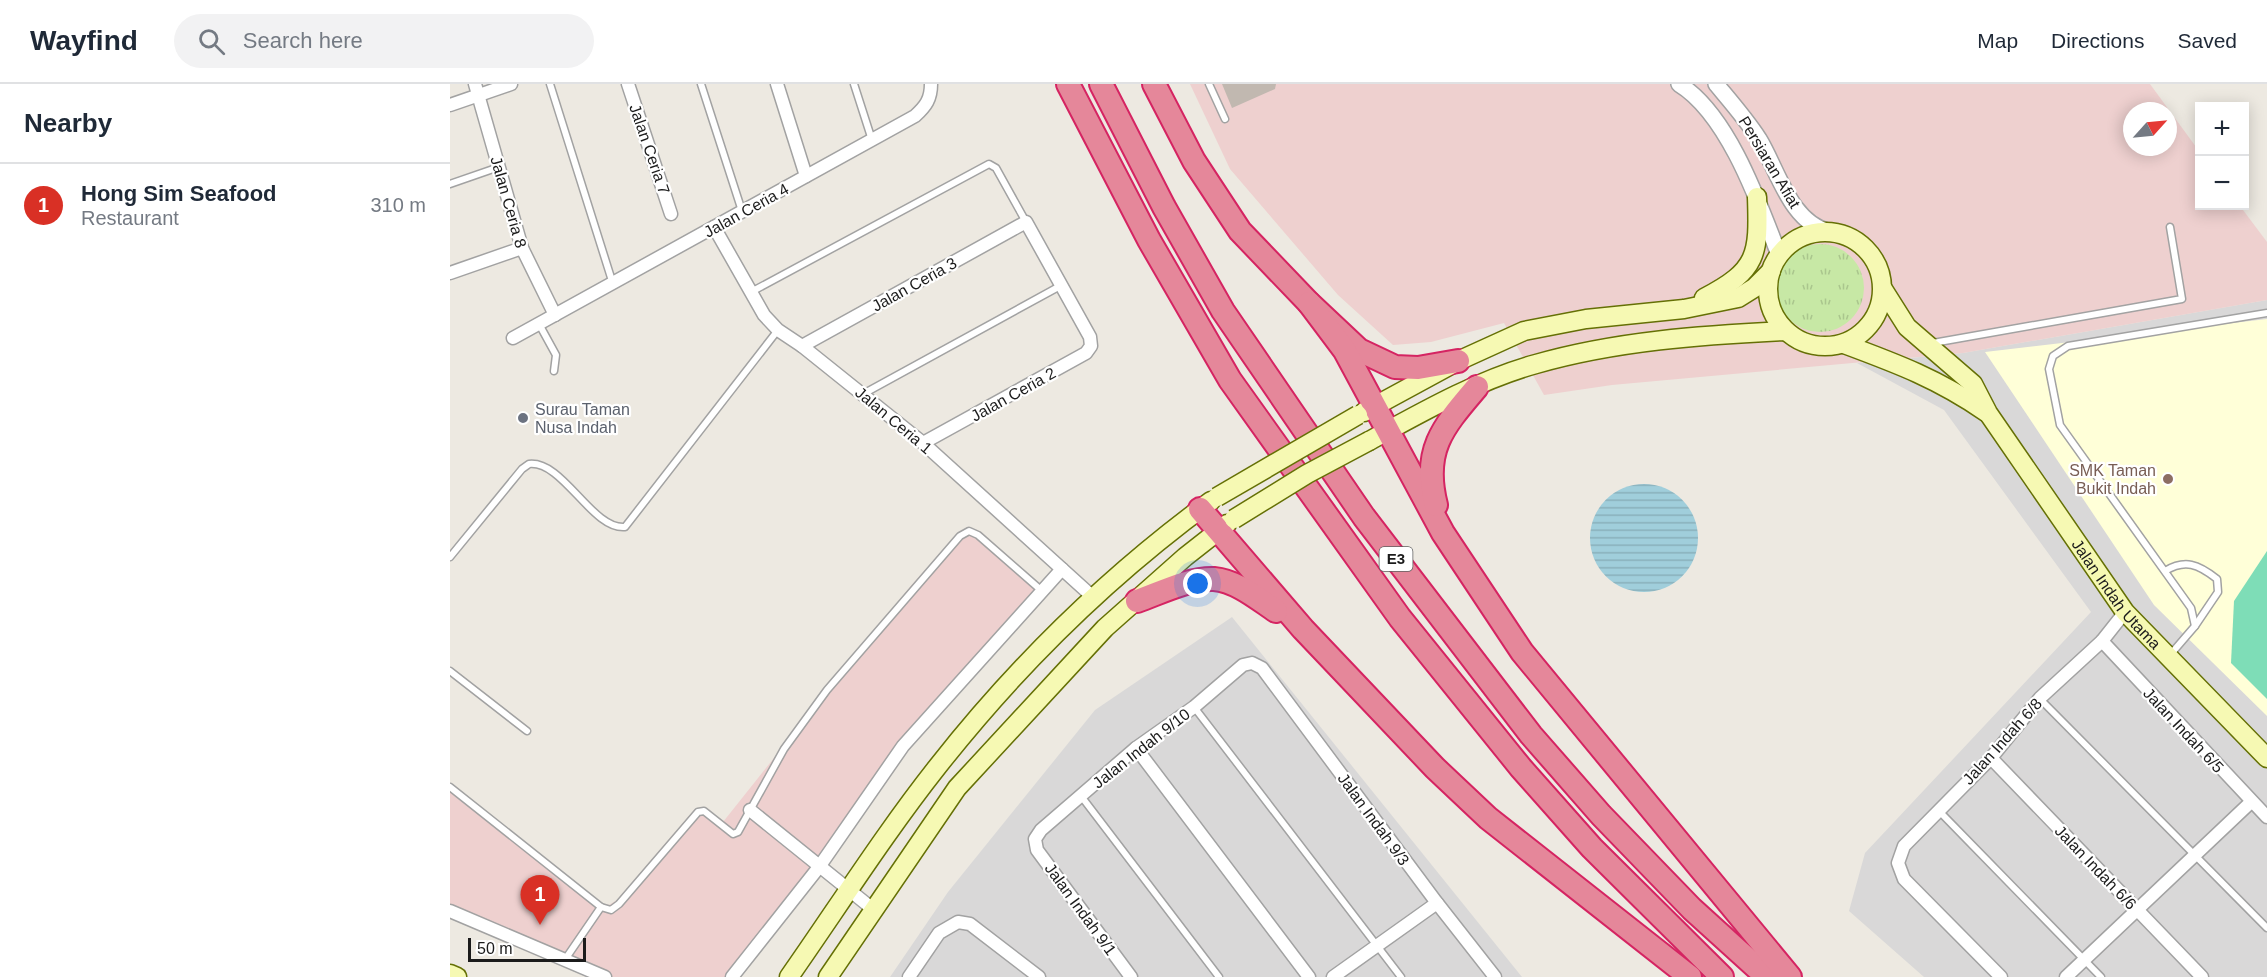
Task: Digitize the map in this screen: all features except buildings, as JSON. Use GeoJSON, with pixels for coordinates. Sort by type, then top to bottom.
{"type":"FeatureCollection","features":[{"type":"Feature","properties":{"kind":"highway","name":"E3"},"geometry":{"type":"LineString","coordinates":[[1068,84],[1149,240],[1230,380],[1400,618],[1521,768],[1592,848],[1722,977]]}},
{"type":"Feature","properties":{"kind":"highway","name":"E3"},"geometry":{"type":"LineString","coordinates":[[1101,84],[1164,207],[1223,311],[1371,527],[1532,735],[1601,815],[1692,909],[1767,977]]}},
{"type":"Feature","properties":{"kind":"highway"},"geometry":{"type":"LineString","coordinates":[[1155,84],[1194,161],[1240,231],[1309,303],[1359,350],[1395,367],[1418,368],[1458,361]]}},
{"type":"Feature","properties":{"kind":"highway"},"geometry":{"type":"LineString","coordinates":[[1309,303],[1345,351],[1367,410],[1390,430],[1443,533],[1522,652],[1790,977]]}},
{"type":"Feature","properties":{"kind":"highway"},"geometry":{"type":"LineString","coordinates":[[1443,533],[1430,482],[1435,445],[1448,420],[1477,387]]}},
{"type":"Feature","properties":{"kind":"highway"},"geometry":{"type":"LineString","coordinates":[[1208,503],[1303,628],[1435,768],[1488,818],[1690,977]]}},
{"type":"Feature","properties":{"kind":"highway"},"geometry":{"type":"LineString","coordinates":[[1137,601],[1187,584],[1214,579],[1240,587],[1303,628]]}},
{"type":"Feature","properties":{"kind":"main road"},"geometry":{"type":"LineString","coordinates":[[1684,309],[1728,286],[1746,272],[1758,236],[1757,197]]}},
{"type":"Feature","properties":{"kind":"main road"},"geometry":{"type":"LineString","coordinates":[[789,977],[938,766],[1017,674],[1094,598],[1208,503],[1367,410],[1458,361],[1524,331],[1586,319],[1684,309],[1738,297],[1754,288],[1775,263],[1793,242],[1810,234],[1830,232],[1846,236],[1867,250],[1880,272],[1883,289],[1880,307],[1872,323],[1860,336],[1844,344],[1828,347],[1813,346],[1785,331],[1775,318],[1769,303],[1768,287],[1775,263]]}},
{"type":"Feature","properties":{"kind":"main road","name":"Jalan Indah Utama"},"geometry":{"type":"LineString","coordinates":[[1883,289],[1907,327],[1930,344],[1973,384],[1988,412],[2125,612],[2267,758]]}},
{"type":"Feature","properties":{"kind":"main road"},"geometry":{"type":"LineString","coordinates":[[828,977],[957,788],[1097,636],[1225,525],[1306,474],[1390,430],[1477,387],[1534,364],[1589,352],[1714,334],[1785,331]]}},
{"type":"Feature","properties":{"kind":"main road"},"geometry":{"type":"LineString","coordinates":[[1844,344],[1916,370],[1948,386],[1988,412]]}},
{"type":"Feature","properties":{"kind":"main road"},"geometry":{"type":"LineString","coordinates":[[450,974],[458,977]]}},
{"type":"Feature","properties":{"kind":"street"},"geometry":{"type":"LineString","coordinates":[[450,105],[476,90],[511,84]]}},
{"type":"Feature","properties":{"kind":"street","name":"Jalan Ceria 7"},"geometry":{"type":"LineString","coordinates":[[628,84],[671,214]]}},
{"type":"Feature","properties":{"kind":"street"},"geometry":{"type":"LineString","coordinates":[[777,84],[806,176]]}},
{"type":"Feature","properties":{"kind":"street","name":"Persiaran Afiat"},"geometry":{"type":"LineString","coordinates":[[1679,84],[1713,116],[1757,197],[1775,263]]}},
{"type":"Feature","properties":{"kind":"street"},"geometry":{"type":"LineString","coordinates":[[1699,102],[1717,85]]}},
{"type":"Feature","properties":{"kind":"street","name":"Persiaran Afiat"},"geometry":{"type":"LineString","coordinates":[[1717,85],[1737,107],[1760,141],[1796,207],[1814,228],[1830,232]]}},
{"type":"Feature","properties":{"kind":"street","name":"Jalan Ceria 8"},"geometry":{"type":"LineString","coordinates":[[476,90],[522,248],[555,315]]}},
{"type":"Feature","properties":{"kind":"street","name":"Jalan Ceria 4"},"geometry":{"type":"LineString","coordinates":[[513,338],[915,116],[925,107],[931,90]]}},
{"type":"Feature","properties":{"kind":"street"},"geometry":{"type":"LineString","coordinates":[[1026,222],[1062,285]]}},
{"type":"Feature","properties":{"kind":"street","name":"Jalan Ceria 3"},"geometry":{"type":"LineString","coordinates":[[802,346],[1026,222]]}},
{"type":"Feature","properties":{"kind":"street","name":"Jalan Ceria 1"},"geometry":{"type":"LineString","coordinates":[[714,228],[764,315],[778,330],[802,346],[923,443],[1094,598]]}},
{"type":"Feature","properties":{"kind":"street"},"geometry":{"type":"LineString","coordinates":[[450,273],[522,248]]}},
{"type":"Feature","properties":{"kind":"street","name":"Jalan Ceria 2"},"geometry":{"type":"LineString","coordinates":[[923,443],[1086,353],[1091,346],[1090,337],[1062,285]]}},
{"type":"Feature","properties":{"kind":"street"},"geometry":{"type":"LineString","coordinates":[[732,977],[819,867],[903,746],[1062,569]]}},
{"type":"Feature","properties":{"kind":"street","name":"Jalan Indah 6/8"},"geometry":{"type":"LineString","coordinates":[[2001,977],[1904,879],[1898,862],[1904,846],[1991,758],[2040,698],[2102,641],[2125,612]]}},
{"type":"Feature","properties":{"kind":"street","name":"Jalan Indah 6/5"},"geometry":{"type":"LineString","coordinates":[[2102,641],[2267,817]]}},
{"type":"Feature","properties":{"kind":"street","name":"Jalan Indah 9/10"},"geometry":{"type":"LineString","coordinates":[[1035,839],[1041,830],[1136,748],[1194,707],[1243,665],[1251,663]]}},
{"type":"Feature","properties":{"kind":"street","name":"Jalan Indah 9/3"},"geometry":{"type":"LineString","coordinates":[[1251,663],[1262,668],[1495,977]]}},
{"type":"Feature","properties":{"kind":"street"},"geometry":{"type":"LineString","coordinates":[[1136,748],[1309,977]]}},
{"type":"Feature","properties":{"kind":"street","name":"Jalan Indah 6/6"},"geometry":{"type":"LineString","coordinates":[[1991,758],[2202,977]]}},
{"type":"Feature","properties":{"kind":"street"},"geometry":{"type":"LineString","coordinates":[[2066,977],[2251,802]]}},
{"type":"Feature","properties":{"kind":"street"},"geometry":{"type":"LineString","coordinates":[[750,810],[874,910]]}},
{"type":"Feature","properties":{"kind":"street","name":"Jalan Indah 9/1"},"geometry":{"type":"LineString","coordinates":[[1035,839],[1037,850],[1131,977]]}},
{"type":"Feature","properties":{"kind":"street"},"geometry":{"type":"LineString","coordinates":[[1333,977],[1437,903]]}},
{"type":"Feature","properties":{"kind":"street"},"geometry":{"type":"LineString","coordinates":[[450,911],[605,977]]}},
{"type":"Feature","properties":{"kind":"street"},"geometry":{"type":"LineString","coordinates":[[912,976],[939,933],[958,922],[970,924],[1039,977]]}},
{"type":"Feature","properties":{"kind":"lane"},"geometry":{"type":"LineString","coordinates":[[550,84],[613,284]]}},
{"type":"Feature","properties":{"kind":"lane"},"geometry":{"type":"LineString","coordinates":[[700,84],[742,212]]}},
{"type":"Feature","properties":{"kind":"lane"},"geometry":{"type":"LineString","coordinates":[[854,84],[872,140]]}},
{"type":"Feature","properties":{"kind":"lane"},"geometry":{"type":"LineString","coordinates":[[1209,84],[1225,119]]}},
{"type":"Feature","properties":{"kind":"lane"},"geometry":{"type":"LineString","coordinates":[[750,292],[989,164],[996,168],[1026,222]]}},
{"type":"Feature","properties":{"kind":"lane"},"geometry":{"type":"LineString","coordinates":[[450,184],[499,166]]}},
{"type":"Feature","properties":{"kind":"lane"},"geometry":{"type":"LineString","coordinates":[[1930,344],[2182,299],[2170,227]]}},
{"type":"Feature","properties":{"kind":"lane"},"geometry":{"type":"LineString","coordinates":[[863,394],[1062,285]]}},
{"type":"Feature","properties":{"kind":"lane"},"geometry":{"type":"LineString","coordinates":[[2194,626],[2192,608],[2060,425],[2049,369],[2054,356],[2067,346],[2267,313]]}},
{"type":"Feature","properties":{"kind":"lane"},"geometry":{"type":"LineString","coordinates":[[539,324],[556,355],[554,371]]}},
{"type":"Feature","properties":{"kind":"lane"},"geometry":{"type":"LineString","coordinates":[[450,557],[522,469],[529,464],[537,463],[544,466],[610,524],[626,527],[778,330]]}},
{"type":"Feature","properties":{"kind":"lane"},"geometry":{"type":"LineString","coordinates":[[450,787],[600,907],[611,910],[620,904],[698,812],[704,811],[732,834],[738,832],[784,749],[827,690],[960,536],[969,531],[978,535],[1042,591]]}},
{"type":"Feature","properties":{"kind":"lane"},"geometry":{"type":"LineString","coordinates":[[2165,571],[2177,564],[2189,563],[2217,579],[2218,592],[2168,657]]}},
{"type":"Feature","properties":{"kind":"lane"},"geometry":{"type":"LineString","coordinates":[[450,671],[527,731]]}},
{"type":"Feature","properties":{"kind":"lane"},"geometry":{"type":"LineString","coordinates":[[2040,698],[2267,928]]}},
{"type":"Feature","properties":{"kind":"lane"},"geometry":{"type":"LineString","coordinates":[[1194,707],[1401,977]]}},
{"type":"Feature","properties":{"kind":"lane"},"geometry":{"type":"LineString","coordinates":[[1081,796],[1219,977]]}},
{"type":"Feature","properties":{"kind":"lane"},"geometry":{"type":"LineString","coordinates":[[1939,811],[2101,977]]}},
{"type":"Feature","properties":{"kind":"lane"},"geometry":{"type":"LineString","coordinates":[[564,961],[600,907]]}},
{"type":"Feature","properties":{"kind":"shaded area"},"geometry":{"type":"Polygon","coordinates":[[[1190,84],[2150,84],[2163,102],[2123,102],[2123,156],[2177,156],[2177,121],[2195,146],[2195,210],[2243,210],[2267,242],[2267,300],[1963,353],[1612,385],[1544,395],[1504,323],[1431,342],[1393,345],[1338,295],[1230,169],[1190,84]]]}},
{"type":"Feature","properties":{"kind":"shaded area"},"geometry":{"type":"Polygon","coordinates":[[[2267,300],[2267,977],[1924,977],[1849,911],[1865,853],[2091,612],[1944,410],[1857,363],[1963,353],[2267,300]]]}},
{"type":"Feature","properties":{"kind":"shaded area","name":"SMK Taman Bukit Indah"},"geometry":{"type":"Polygon","coordinates":[[[2267,319],[2267,716],[2154,605],[1985,352],[2267,319]]]}},
{"type":"Feature","properties":{"kind":"shaded area"},"geometry":{"type":"Polygon","coordinates":[[[969,528],[981,532],[1048,592],[908,749],[820,877],[739,977],[591,977],[450,918],[450,783],[602,904],[609,905],[617,900],[695,809],[705,807],[723,822],[910,587],[957,534],[969,528]]]}},
{"type":"Feature","properties":{"kind":"shaded area"},"geometry":{"type":"Polygon","coordinates":[[[1232,617],[1522,977],[890,977],[948,892],[1095,710],[1232,617]]]}},
{"type":"Feature","properties":{"kind":"green space"},"geometry":{"type":"Polygon","coordinates":[[[1820,244],[1837,248],[1851,257],[1860,271],[1864,288],[1860,305],[1851,319],[1837,328],[1820,332],[1803,328],[1789,319],[1780,305],[1776,288],[1780,271],[1789,257],[1803,248],[1820,244]]]}},
{"type":"Feature","properties":{"kind":"green space"},"geometry":{"type":"Polygon","coordinates":[[[2267,551],[2267,699],[2231,663],[2234,601],[2267,551]]]}},
{"type":"Feature","properties":{"kind":"water"},"geometry":{"type":"Polygon","coordinates":[[[1644,484],[1665,488],[1682,500],[1694,517],[1698,538],[1694,559],[1682,576],[1665,588],[1644,592],[1623,588],[1606,576],[1594,559],[1590,538],[1594,517],[1606,500],[1623,488],[1644,484]]]}},
{"type":"Feature","properties":{"kind":"place","name":"Surau Taman Nusa Indah"},"geometry":{"type":"Point","coordinates":[523,418]}},
{"type":"Feature","properties":{"kind":"place","name":"SMK Taman Bukit Indah"},"geometry":{"type":"Point","coordinates":[2168,479]}},
{"type":"Feature","properties":{"kind":"place","name":"Hong Sim Seafood"},"geometry":{"type":"Point","coordinates":[540,925]}}]}
